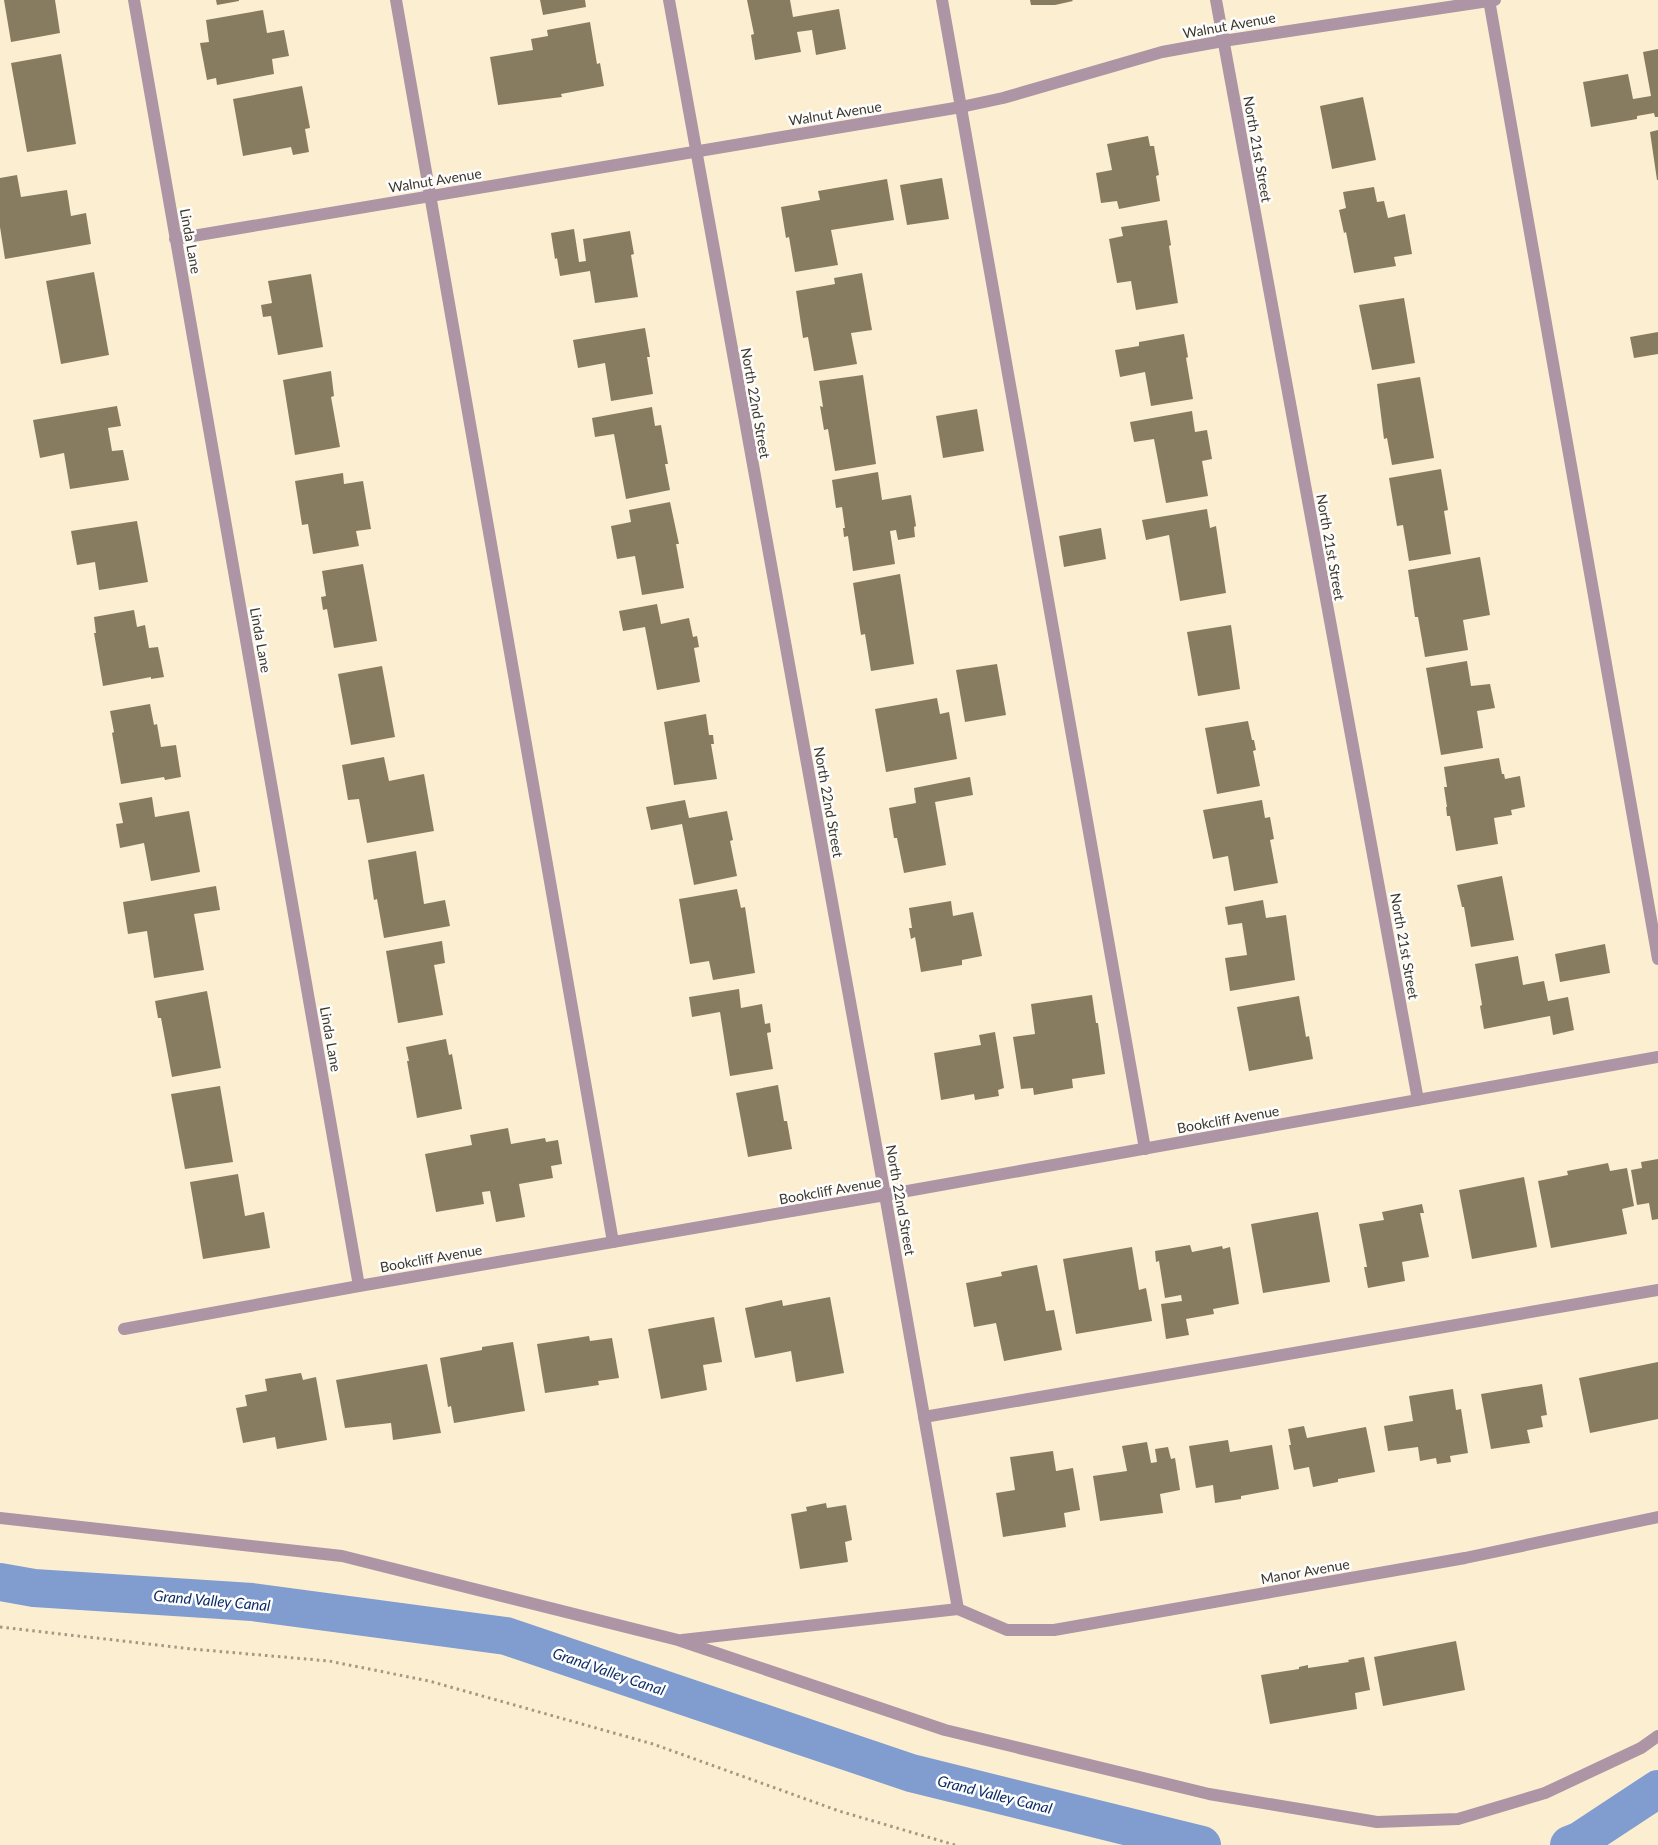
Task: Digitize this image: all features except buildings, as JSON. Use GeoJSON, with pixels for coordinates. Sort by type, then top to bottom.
{"type":"FeatureCollection","features":[{"type":"Feature","properties":{"kind":"street","name":"Linda Lane"},"geometry":{"type":"LineString","coordinates":[[134,0],[359,1286]]}},
{"type":"Feature","properties":{"kind":"street"},"geometry":{"type":"LineString","coordinates":[[396,0],[613,1242]]}},
{"type":"Feature","properties":{"kind":"street","name":"North 22nd Street"},"geometry":{"type":"LineString","coordinates":[[669,0],[958,1609]]}},
{"type":"Feature","properties":{"kind":"street"},"geometry":{"type":"LineString","coordinates":[[942,0],[1145,1149]]}},
{"type":"Feature","properties":{"kind":"street","name":"North 21st Street"},"geometry":{"type":"LineString","coordinates":[[1216,0],[1418,1100]]}},
{"type":"Feature","properties":{"kind":"street","name":"Walnut Avenue"},"geometry":{"type":"LineString","coordinates":[[175,238],[961,107],[1003,98],[1162,52],[1223,40],[1491,0]]}},
{"type":"Feature","properties":{"kind":"street"},"geometry":{"type":"LineString","coordinates":[[1491,0],[1658,959]]}},
{"type":"Feature","properties":{"kind":"street","name":"Bookcliff Avenue"},"geometry":{"type":"LineString","coordinates":[[124,1329],[1658,1057]]}},
{"type":"Feature","properties":{"kind":"street"},"geometry":{"type":"LineString","coordinates":[[924,1417],[1658,1290]]}},
{"type":"Feature","properties":{"kind":"street","name":"Manor Avenue"},"geometry":{"type":"LineString","coordinates":[[958,1609],[1007,1630],[1054,1630],[1465,1558],[1658,1517]]}},
{"type":"Feature","properties":{"kind":"street"},"geometry":{"type":"LineString","coordinates":[[0,1518],[342,1556],[678,1640],[945,1730],[1209,1794],[1377,1822],[1458,1819],[1545,1793],[1641,1748],[1658,1736]]}},
{"type":"Feature","properties":{"kind":"street"},"geometry":{"type":"LineString","coordinates":[[678,1640],[958,1609]]}},
{"type":"Feature","properties":{"kind":"path"},"geometry":{"type":"LineString","coordinates":[[0,1627],[192,1649],[329,1661],[429,1681],[653,1744],[839,1812],[955,1845]]}},
{"type":"Feature","properties":{"kind":"waterway","name":"Grand Valley Canal"},"geometry":{"type":"LineString","coordinates":[[0,1582],[34,1588],[252,1602],[506,1636],[911,1773],[1202,1845]]}},
{"type":"Feature","properties":{"kind":"waterway","name":"Grand Valley Canal"},"geometry":{"type":"LineString","coordinates":[[1569,1845],[1579,1841],[1658,1789]]}}]}
